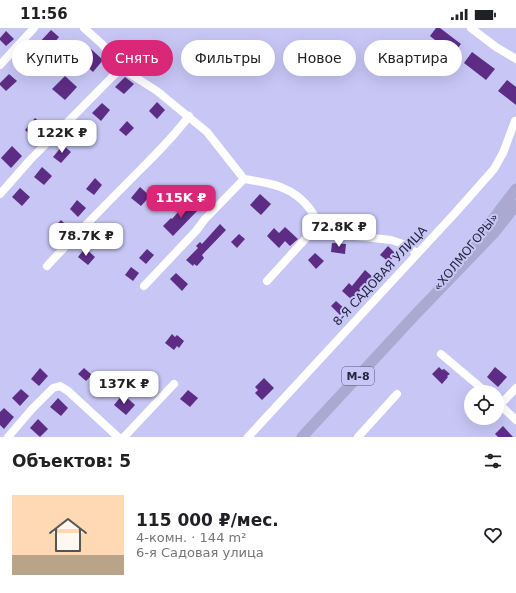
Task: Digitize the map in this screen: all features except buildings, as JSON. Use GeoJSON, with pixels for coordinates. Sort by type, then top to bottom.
{"type":"FeatureCollection","features":[{"type":"Feature","properties":{"kind":"highway","name":"«ХОЛМОГОРЫ»"},"geometry":{"type":"LineString","coordinates":[[415,314],[488,226],[516,189]]}},
{"type":"Feature","properties":{"kind":"highway","name":"«ХОЛМОГОРЫ»"},"geometry":{"type":"LineString","coordinates":[[302,437],[415,314],[494,232],[516,205]]}},
{"type":"Feature","properties":{"kind":"street"},"geometry":{"type":"LineString","coordinates":[[0,65],[34,28]]}},
{"type":"Feature","properties":{"kind":"street"},"geometry":{"type":"LineString","coordinates":[[84,28],[101,43]]}},
{"type":"Feature","properties":{"kind":"street"},"geometry":{"type":"LineString","coordinates":[[471,28],[496,47],[516,59]]}},
{"type":"Feature","properties":{"kind":"street"},"geometry":{"type":"LineString","coordinates":[[0,194],[30,160],[113,76]]}},
{"type":"Feature","properties":{"kind":"street"},"geometry":{"type":"LineString","coordinates":[[135,76],[145,82],[189,116],[207,132],[244,179],[279,186],[296,194],[306,203],[314,216],[319,227],[318,232]]}},
{"type":"Feature","properties":{"kind":"street"},"geometry":{"type":"LineString","coordinates":[[47,266],[175,135],[189,116]]}},
{"type":"Feature","properties":{"kind":"street","name":"8-Я САДОВАЯ УЛИЦА"},"geometry":{"type":"LineString","coordinates":[[248,437],[494,168],[503,153],[514,121]]}},
{"type":"Feature","properties":{"kind":"street"},"geometry":{"type":"LineString","coordinates":[[144,286],[244,179]]}},
{"type":"Feature","properties":{"kind":"street"},"geometry":{"type":"LineString","coordinates":[[267,282],[308,236],[318,232],[391,240],[403,244],[417,253]]}},
{"type":"Feature","properties":{"kind":"street"},"geometry":{"type":"LineString","coordinates":[[441,354],[478,385]]}},
{"type":"Feature","properties":{"kind":"street"},"geometry":{"type":"LineString","coordinates":[[124,437],[174,384]]}},
{"type":"Feature","properties":{"kind":"street"},"geometry":{"type":"LineString","coordinates":[[8,437],[32,409],[53,388],[60,386],[68,391],[118,437]]}},
{"type":"Feature","properties":{"kind":"street"},"geometry":{"type":"LineString","coordinates":[[504,399],[516,388]]}},
{"type":"Feature","properties":{"kind":"street"},"geometry":{"type":"LineString","coordinates":[[358,437],[396,394]]}},
{"type":"Feature","properties":{"kind":"street"},"geometry":{"type":"LineString","coordinates":[[504,408],[516,420]]}}]}
